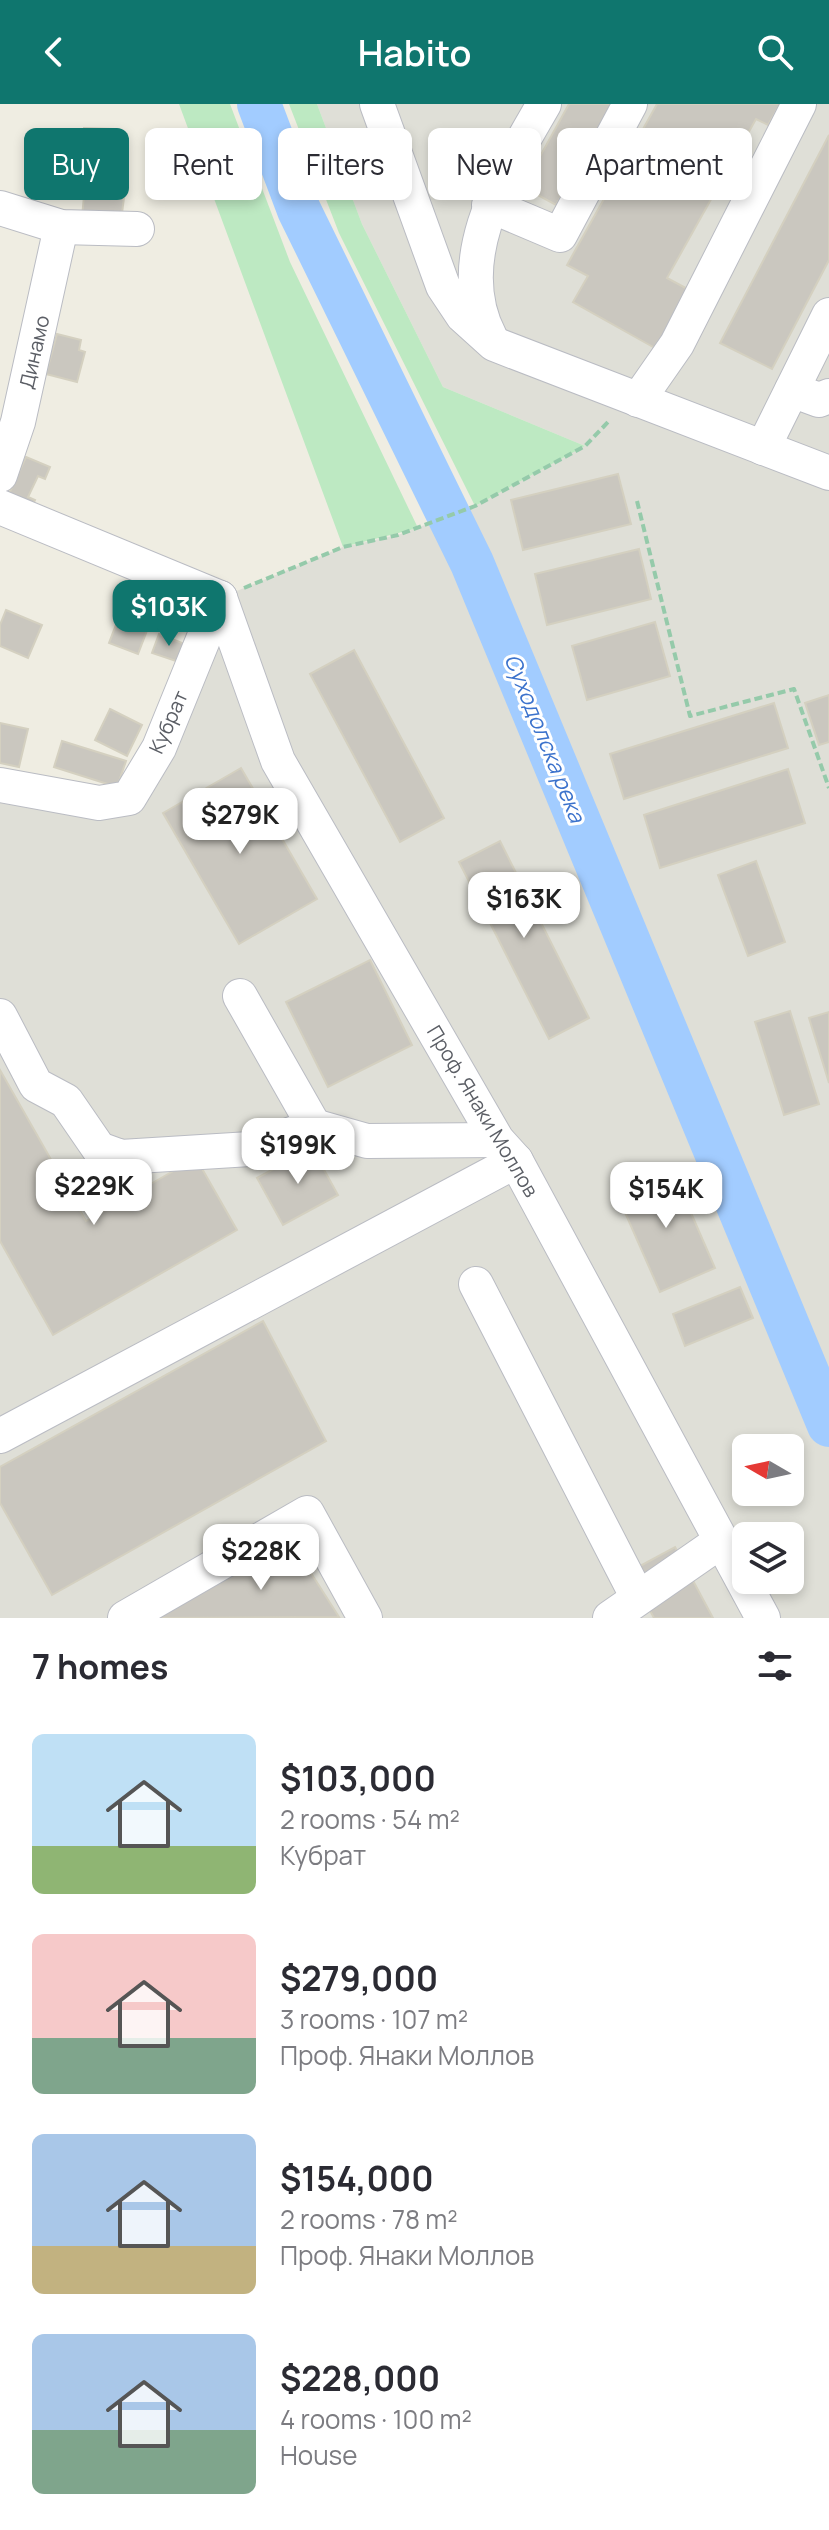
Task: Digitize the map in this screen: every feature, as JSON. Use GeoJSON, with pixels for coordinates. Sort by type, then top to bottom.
{"type":"FeatureCollection","features":[{"type":"Feature","properties":{"kind":"street"},"geometry":{"type":"LineString","coordinates":[[377,104],[443,286],[463,316],[494,344],[829,473]]}},
{"type":"Feature","properties":{"kind":"street"},"geometry":{"type":"LineString","coordinates":[[494,344],[477,313],[482,229],[489,205],[544,104]]}},
{"type":"Feature","properties":{"kind":"street"},"geometry":{"type":"LineString","coordinates":[[489,205],[560,235],[630,104]]}},
{"type":"Feature","properties":{"kind":"street"},"geometry":{"type":"LineString","coordinates":[[634,399],[677,344],[799,104]]}},
{"type":"Feature","properties":{"kind":"street"},"geometry":{"type":"LineString","coordinates":[[0,208],[61,227],[137,229]]}},
{"type":"Feature","properties":{"kind":"street","name":"Динамо"},"geometry":{"type":"LineString","coordinates":[[0,475],[18,422],[61,227]]}},
{"type":"Feature","properties":{"kind":"street"},"geometry":{"type":"LineString","coordinates":[[763,448],[829,315]]}},
{"type":"Feature","properties":{"kind":"street"},"geometry":{"type":"LineString","coordinates":[[792,390],[819,400],[829,396]]}},
{"type":"Feature","properties":{"kind":"street"},"geometry":{"type":"LineString","coordinates":[[0,507],[220,598]]}},
{"type":"Feature","properties":{"kind":"street","name":"Кубрат"},"geometry":{"type":"LineString","coordinates":[[0,785],[99,803],[129,798],[159,748],[220,598]]}},
{"type":"Feature","properties":{"kind":"street","name":"Проф. Янаки Моллов"},"geometry":{"type":"LineString","coordinates":[[220,598],[278,761],[506,1150],[763,1618]]}},
{"type":"Feature","properties":{"kind":"street"},"geometry":{"type":"LineString","coordinates":[[240,996],[314,1126]]}},
{"type":"Feature","properties":{"kind":"street"},"geometry":{"type":"LineString","coordinates":[[0,1016],[36,1085],[66,1101],[99,1149],[121,1157],[250,1149],[314,1126],[367,1141],[506,1150]]}},
{"type":"Feature","properties":{"kind":"street"},"geometry":{"type":"LineString","coordinates":[[0,1436],[506,1150]]}},
{"type":"Feature","properties":{"kind":"street"},"geometry":{"type":"LineString","coordinates":[[476,1284],[638,1598]]}},
{"type":"Feature","properties":{"kind":"street"},"geometry":{"type":"LineString","coordinates":[[125,1618],[307,1513],[365,1618]]}},
{"type":"Feature","properties":{"kind":"street"},"geometry":{"type":"LineString","coordinates":[[610,1618],[721,1541]]}},
{"type":"Feature","properties":{"kind":"path"},"geometry":{"type":"LineString","coordinates":[[220,598],[343,547],[418,528],[475,506],[585,446],[634,399]]}},
{"type":"Feature","properties":{"kind":"path"},"geometry":{"type":"LineString","coordinates":[[637,501],[690,716],[794,689],[829,788]]}},
{"type":"Feature","properties":{"kind":"shaded area"},"geometry":{"type":"Polygon","coordinates":[[[317,104],[829,104],[829,1618],[0,1618],[0,785],[129,798],[220,598],[343,547],[398,535],[475,506],[585,446],[443,387],[353,200],[412,200],[412,128],[326,128],[317,104]]]}},
{"type":"Feature","properties":{"kind":"green space"},"geometry":{"type":"Polygon","coordinates":[[[179,104],[230,104],[239,128],[188,128],[179,104]]]}},
{"type":"Feature","properties":{"kind":"green space"},"geometry":{"type":"Polygon","coordinates":[[[289,104],[317,104],[326,128],[298,128],[289,104]]]}},
{"type":"Feature","properties":{"kind":"green space"},"geometry":{"type":"Polygon","coordinates":[[[262,188],[290,262],[418,528],[343,547],[215,200],[262,200],[262,188]]]}},
{"type":"Feature","properties":{"kind":"green space"},"geometry":{"type":"Polygon","coordinates":[[[326,200],[353,200],[443,387],[585,446],[475,506],[339,233],[326,200]]]}},
{"type":"Feature","properties":{"kind":"building"},"geometry":{"type":"Polygon","coordinates":[[[569,104],[613,104],[599,128],[557,128],[559,200],[556,205],[541,197],[541,155],[569,104]]]}},
{"type":"Feature","properties":{"kind":"building"},"geometry":{"type":"Polygon","coordinates":[[[657,104],[780,104],[768,125],[756,119],[751,128],[644,128],[657,104]]]}},
{"type":"Feature","properties":{"kind":"building"},"geometry":{"type":"Polygon","coordinates":[[[829,135],[829,260],[772,369],[720,343],[829,135]]]}},
{"type":"Feature","properties":{"kind":"building"},"geometry":{"type":"Polygon","coordinates":[[[84,200],[124,200],[121,221],[82,217],[84,200]]]}},
{"type":"Feature","properties":{"kind":"building"},"geometry":{"type":"Polygon","coordinates":[[[603,200],[711,200],[667,278],[695,293],[662,352],[573,302],[588,276],[567,265],[603,200]]]}},
{"type":"Feature","properties":{"kind":"building"},"geometry":{"type":"Polygon","coordinates":[[[57,334],[81,340],[79,350],[85,352],[77,382],[46,374],[57,334]]]}},
{"type":"Feature","properties":{"kind":"building"},"geometry":{"type":"Polygon","coordinates":[[[26,457],[50,467],[45,479],[38,476],[28,497],[35,500],[30,511],[6,500],[26,457]]]}},
{"type":"Feature","properties":{"kind":"building"},"geometry":{"type":"Polygon","coordinates":[[[618,474],[631,524],[523,550],[511,500],[618,474]]]}},
{"type":"Feature","properties":{"kind":"building"},"geometry":{"type":"Polygon","coordinates":[[[639,549],[651,599],[547,625],[535,574],[639,549]]]}},
{"type":"Feature","properties":{"kind":"building"},"geometry":{"type":"Polygon","coordinates":[[[132,583],[161,594],[138,654],[109,643],[132,583]]]}},
{"type":"Feature","properties":{"kind":"building"},"geometry":{"type":"Polygon","coordinates":[[[6,610],[42,625],[28,658],[0,646],[0,625],[6,610]]]}},
{"type":"Feature","properties":{"kind":"building"},"geometry":{"type":"Polygon","coordinates":[[[655,622],[670,676],[587,700],[572,646],[655,622]]]}},
{"type":"Feature","properties":{"kind":"building"},"geometry":{"type":"Polygon","coordinates":[[[159,634],[185,644],[179,662],[152,653],[159,634]]]}},
{"type":"Feature","properties":{"kind":"building"},"geometry":{"type":"Polygon","coordinates":[[[354,650],[444,818],[400,842],[310,674],[354,650]]]}},
{"type":"Feature","properties":{"kind":"building"},"geometry":{"type":"Polygon","coordinates":[[[829,695],[829,742],[819,745],[805,703],[829,695]]]}},
{"type":"Feature","properties":{"kind":"building"},"geometry":{"type":"Polygon","coordinates":[[[774,703],[788,748],[624,799],[610,754],[774,703]]]}},
{"type":"Feature","properties":{"kind":"building"},"geometry":{"type":"Polygon","coordinates":[[[110,709],[142,725],[127,756],[95,740],[110,709]]]}},
{"type":"Feature","properties":{"kind":"building"},"geometry":{"type":"Polygon","coordinates":[[[0,723],[28,729],[19,767],[0,763],[0,723]]]}},
{"type":"Feature","properties":{"kind":"building"},"geometry":{"type":"Polygon","coordinates":[[[62,741],[126,761],[117,787],[54,767],[62,741]]]}},
{"type":"Feature","properties":{"kind":"building"},"geometry":{"type":"Polygon","coordinates":[[[241,768],[317,899],[239,944],[163,813],[241,768]]]}},
{"type":"Feature","properties":{"kind":"building"},"geometry":{"type":"Polygon","coordinates":[[[788,769],[805,823],[660,868],[644,815],[788,769]]]}},
{"type":"Feature","properties":{"kind":"building"},"geometry":{"type":"Polygon","coordinates":[[[500,841],[589,1018],[549,1039],[459,862],[500,841]]]}},
{"type":"Feature","properties":{"kind":"building"},"geometry":{"type":"Polygon","coordinates":[[[756,861],[785,942],[748,956],[718,875],[756,861]]]}},
{"type":"Feature","properties":{"kind":"building"},"geometry":{"type":"Polygon","coordinates":[[[370,960],[412,1045],[328,1087],[286,1002],[370,960]]]}},
{"type":"Feature","properties":{"kind":"building"},"geometry":{"type":"Polygon","coordinates":[[[790,1011],[819,1104],[784,1115],[755,1022],[790,1011]]]}},
{"type":"Feature","properties":{"kind":"building"},"geometry":{"type":"Polygon","coordinates":[[[829,1012],[829,1083],[809,1018],[829,1012]]]}},
{"type":"Feature","properties":{"kind":"building"},"geometry":{"type":"Polygon","coordinates":[[[0,1070],[86,1221],[196,1158],[237,1230],[53,1335],[0,1241],[0,1070]]]}},
{"type":"Feature","properties":{"kind":"building"},"geometry":{"type":"Polygon","coordinates":[[[312,1148],[338,1195],[283,1225],[257,1178],[312,1148]]]}},
{"type":"Feature","properties":{"kind":"building"},"geometry":{"type":"Polygon","coordinates":[[[671,1167],[715,1268],[660,1292],[616,1192],[671,1167]]]}},
{"type":"Feature","properties":{"kind":"building"},"geometry":{"type":"Polygon","coordinates":[[[740,1287],[753,1318],[685,1346],[673,1314],[740,1287]]]}},
{"type":"Feature","properties":{"kind":"building"},"geometry":{"type":"Polygon","coordinates":[[[263,1321],[326,1441],[52,1595],[0,1503],[0,1467],[263,1321]]]}},
{"type":"Feature","properties":{"kind":"building"},"geometry":{"type":"Polygon","coordinates":[[[290,1540],[339,1617],[154,1618],[290,1540]]]}},
{"type":"Feature","properties":{"kind":"building"},"geometry":{"type":"Polygon","coordinates":[[[675,1547],[713,1618],[654,1618],[629,1572],[675,1547]]]}},
{"type":"Feature","properties":{"kind":"waterway","name":"Суходолска река"},"geometry":{"type":"LineString","coordinates":[[259,104],[299,210],[472,563],[829,1425]]}}]}
